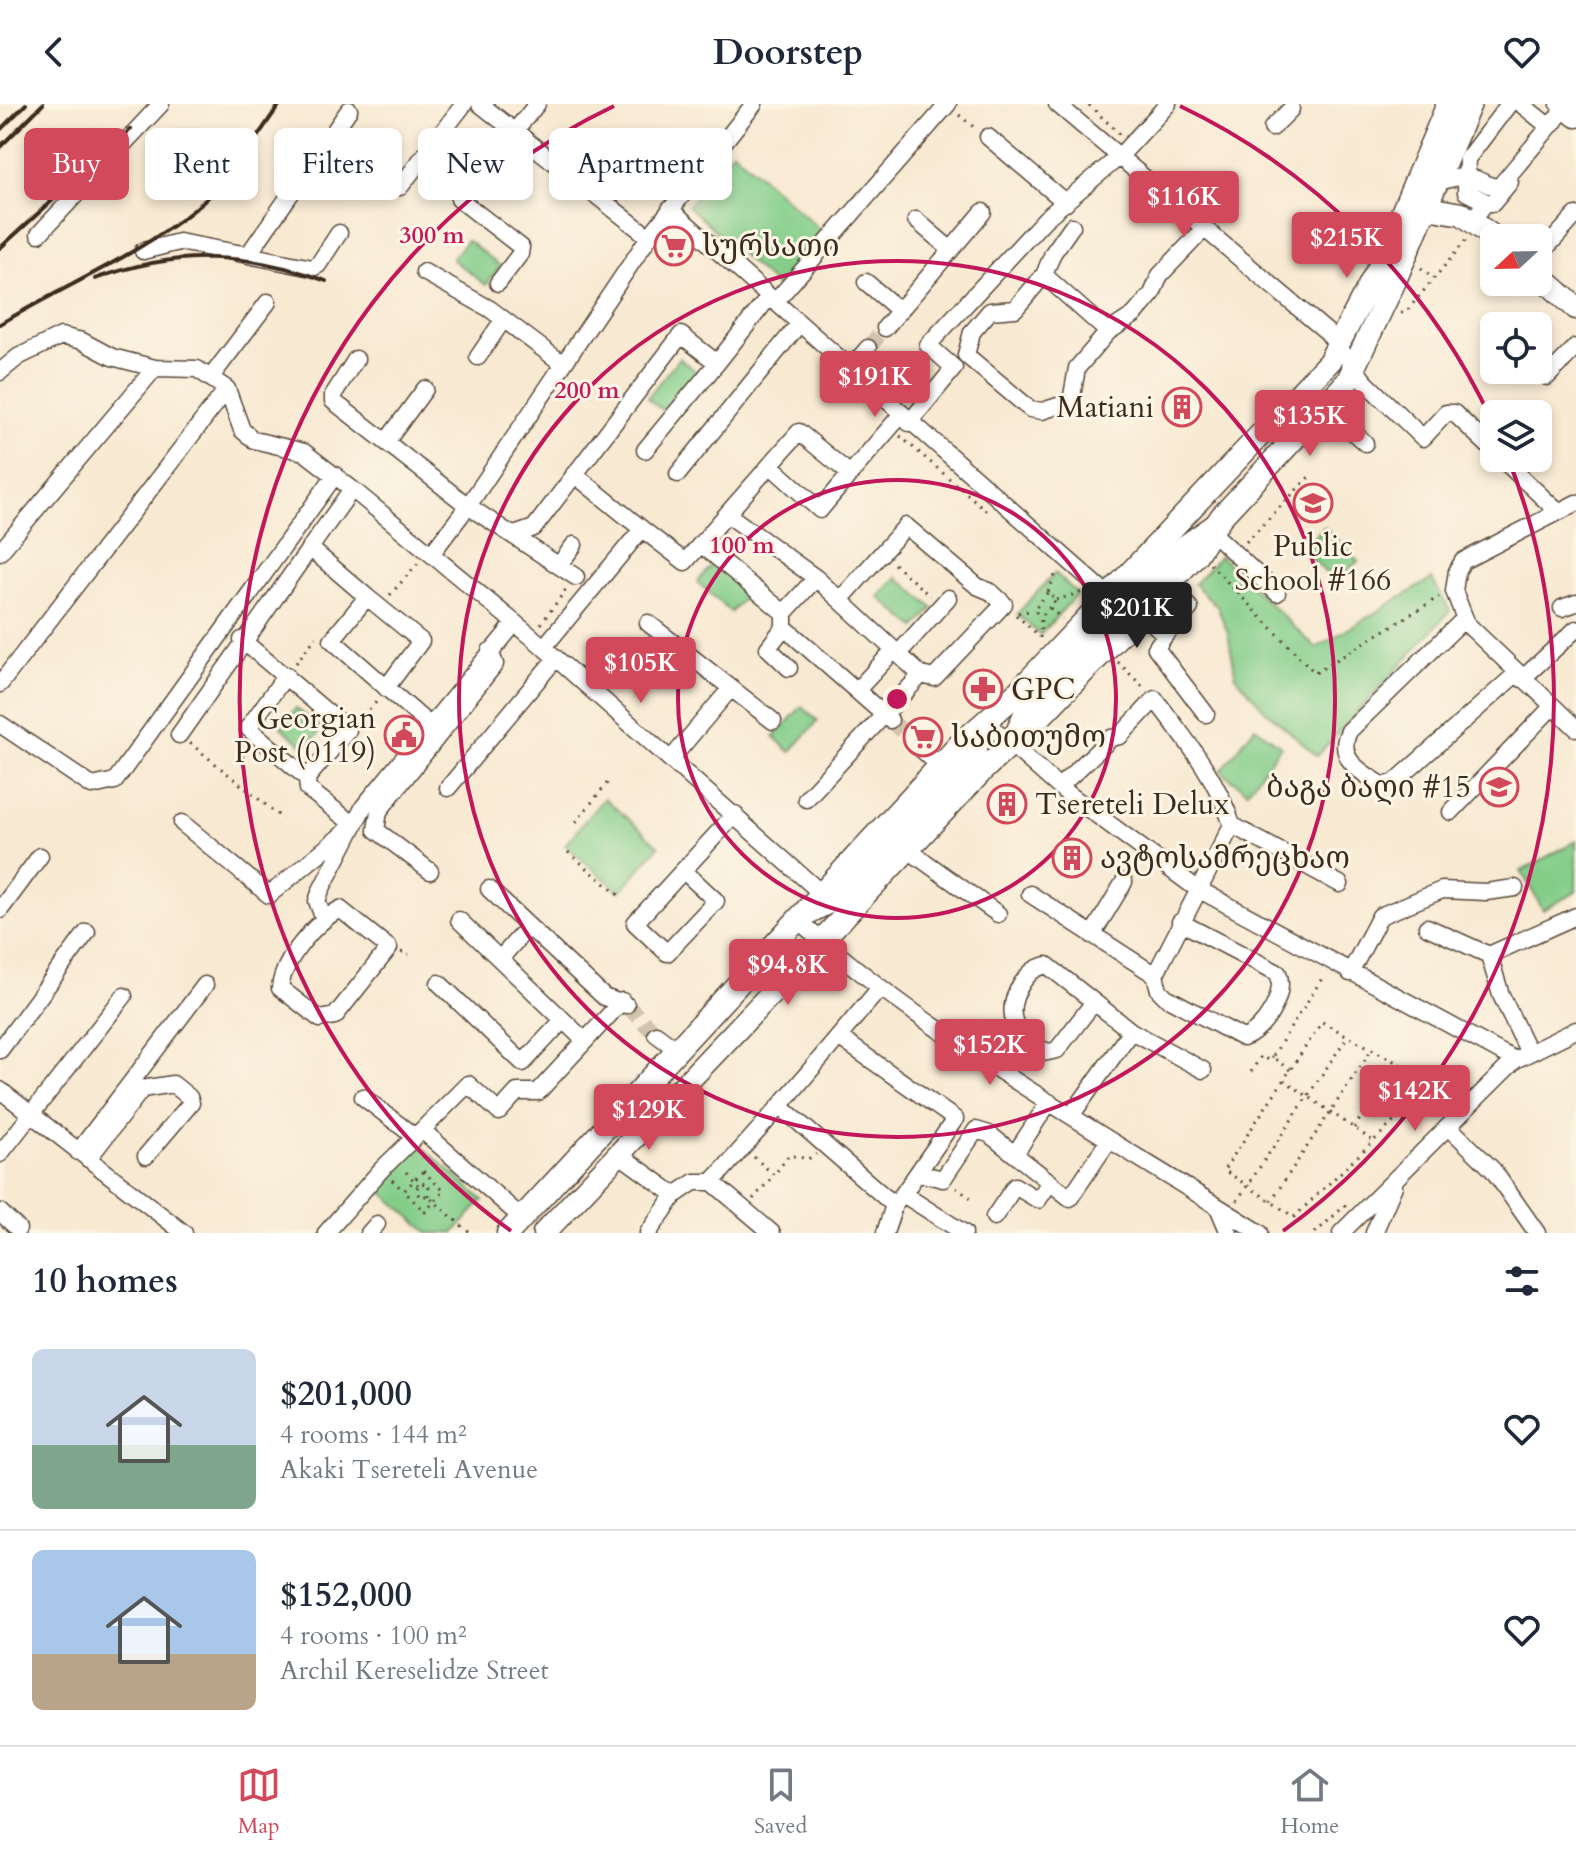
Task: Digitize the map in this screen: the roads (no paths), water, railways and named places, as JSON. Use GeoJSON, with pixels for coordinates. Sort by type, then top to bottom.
{"type":"FeatureCollection","features":[{"type":"Feature","properties":{"kind":"main road"},"geometry":{"type":"LineString","coordinates":[[544,1233],[821,940],[832,904],[940,766],[987,723],[1307,388],[1339,345],[1379,267],[1448,104]]}},
{"type":"Feature","properties":{"kind":"main road"},"geometry":{"type":"LineString","coordinates":[[515,1226],[676,1049],[799,921],[832,904],[907,849],[1009,743],[1037,720],[1168,585],[1216,524],[1326,408],[1354,367],[1427,208],[1470,104]]}},
{"type":"Feature","properties":{"kind":"main road"},"geometry":{"type":"LineString","coordinates":[[1427,208],[1445,209],[1480,224]]}},
{"type":"Feature","properties":{"kind":"main road"},"geometry":{"type":"LineString","coordinates":[[1552,287],[1576,308]]}},
{"type":"Feature","properties":{"kind":"street"},"geometry":{"type":"LineString","coordinates":[[39,234],[161,104]]}},
{"type":"Feature","properties":{"kind":"street"},"geometry":{"type":"LineString","coordinates":[[402,184],[464,104]]}},
{"type":"Feature","properties":{"kind":"street"},"geometry":{"type":"LineString","coordinates":[[480,104],[510,128]]}},
{"type":"Feature","properties":{"kind":"street"},"geometry":{"type":"LineString","coordinates":[[515,128],[537,104]]}},
{"type":"Feature","properties":{"kind":"street"},"geometry":{"type":"LineString","coordinates":[[425,558],[468,506],[649,237],[754,104]]}},
{"type":"Feature","properties":{"kind":"street"},"geometry":{"type":"LineString","coordinates":[[645,450],[717,363],[947,104]]}},
{"type":"Feature","properties":{"kind":"street"},"geometry":{"type":"LineString","coordinates":[[1057,104],[1339,345],[1365,382],[1423,438],[1446,413],[1454,413],[1480,438]]}},
{"type":"Feature","properties":{"kind":"street"},"geometry":{"type":"LineString","coordinates":[[770,465],[820,510],[850,474],[954,368],[928,345],[1046,218],[1119,157],[1168,104]]}},
{"type":"Feature","properties":{"kind":"street"},"geometry":{"type":"LineString","coordinates":[[1509,104],[1467,159],[1466,192],[1476,220],[1565,112]]}},
{"type":"Feature","properties":{"kind":"street"},"geometry":{"type":"LineString","coordinates":[[1521,104],[1546,124],[1565,112]]}},
{"type":"Feature","properties":{"kind":"street"},"geometry":{"type":"LineString","coordinates":[[1272,128],[1291,109]]}},
{"type":"Feature","properties":{"kind":"street"},"geometry":{"type":"LineString","coordinates":[[248,255],[349,110]]}},
{"type":"Feature","properties":{"kind":"street"},"geometry":{"type":"LineString","coordinates":[[1437,183],[1467,178],[1499,187],[1565,112]]}},
{"type":"Feature","properties":{"kind":"street"},"geometry":{"type":"LineString","coordinates":[[988,137],[1066,203]]}},
{"type":"Feature","properties":{"kind":"street"},"geometry":{"type":"LineString","coordinates":[[533,146],[649,237]]}},
{"type":"Feature","properties":{"kind":"street"},"geometry":{"type":"LineString","coordinates":[[460,200],[521,247],[520,254],[498,283]]}},
{"type":"Feature","properties":{"kind":"street"},"geometry":{"type":"LineString","coordinates":[[670,209],[849,370],[900,422],[1109,596]]}},
{"type":"Feature","properties":{"kind":"street"},"geometry":{"type":"LineString","coordinates":[[885,328],[983,212]]}},
{"type":"Feature","properties":{"kind":"street"},"geometry":{"type":"LineString","coordinates":[[1552,242],[1576,215]]}},
{"type":"Feature","properties":{"kind":"street"},"geometry":{"type":"LineString","coordinates":[[916,220],[951,250]]}},
{"type":"Feature","properties":{"kind":"street"},"geometry":{"type":"LineString","coordinates":[[1072,226],[1053,253],[1044,275],[1015,309],[990,311],[972,332],[966,355],[1030,409],[1042,411],[1067,403],[1072,396],[1077,368],[1108,332],[1134,315],[1152,294],[1160,275],[1204,229]]}},
{"type":"Feature","properties":{"kind":"street"},"geometry":{"type":"LineString","coordinates":[[143,251],[179,242],[312,268],[318,265],[339,233]]}},
{"type":"Feature","properties":{"kind":"street"},"geometry":{"type":"LineString","coordinates":[[424,272],[503,320],[563,364]]}},
{"type":"Feature","properties":{"kind":"street"},"geometry":{"type":"LineString","coordinates":[[1044,275],[1108,332]]}},
{"type":"Feature","properties":{"kind":"street"},"geometry":{"type":"LineString","coordinates":[[866,282],[900,311]]}},
{"type":"Feature","properties":{"kind":"street"},"geometry":{"type":"LineString","coordinates":[[204,373],[268,302]]}},
{"type":"Feature","properties":{"kind":"street"},"geometry":{"type":"LineString","coordinates":[[478,357],[503,320]]}},
{"type":"Feature","properties":{"kind":"street"},"geometry":{"type":"LineString","coordinates":[[678,474],[799,324]]}},
{"type":"Feature","properties":{"kind":"street"},"geometry":{"type":"LineString","coordinates":[[514,535],[534,528],[681,335],[717,363]]}},
{"type":"Feature","properties":{"kind":"street"},"geometry":{"type":"LineString","coordinates":[[0,372],[18,357],[61,336],[82,341],[112,357],[155,368],[204,373],[227,389],[242,430],[252,438],[304,452],[335,475],[425,558],[544,647],[735,814],[832,904],[973,756],[987,723],[1059,787],[1196,888],[1350,973],[1522,1056]]}},
{"type":"Feature","properties":{"kind":"street"},"geometry":{"type":"LineString","coordinates":[[1552,372],[1576,347]]}},
{"type":"Feature","properties":{"kind":"street"},"geometry":{"type":"LineString","coordinates":[[849,370],[868,348]]}},
{"type":"Feature","properties":{"kind":"street"},"geometry":{"type":"LineString","coordinates":[[356,359],[333,395],[333,401],[468,506],[576,577]]}},
{"type":"Feature","properties":{"kind":"street"},"geometry":{"type":"LineString","coordinates":[[0,552],[155,368]]}},
{"type":"Feature","properties":{"kind":"street"},"geometry":{"type":"LineString","coordinates":[[0,684],[227,389]]}},
{"type":"Feature","properties":{"kind":"street"},"geometry":{"type":"LineString","coordinates":[[386,442],[425,389]]}},
{"type":"Feature","properties":{"kind":"street"},"geometry":{"type":"LineString","coordinates":[[1326,408],[1365,443]]}},
{"type":"Feature","properties":{"kind":"street"},"geometry":{"type":"LineString","coordinates":[[574,474],[685,562],[799,432],[850,474]]}},
{"type":"Feature","properties":{"kind":"street"},"geometry":{"type":"LineString","coordinates":[[1516,472],[1557,511]]}},
{"type":"Feature","properties":{"kind":"street"},"geometry":{"type":"LineString","coordinates":[[0,724],[92,786],[115,781],[335,475]]}},
{"type":"Feature","properties":{"kind":"street"},"geometry":{"type":"LineString","coordinates":[[179,735],[242,640],[352,489]]}},
{"type":"Feature","properties":{"kind":"street"},"geometry":{"type":"LineString","coordinates":[[1574,722],[1519,677],[1464,619],[1454,591],[1457,571],[1463,561],[1576,503]]}},
{"type":"Feature","properties":{"kind":"street"},"geometry":{"type":"LineString","coordinates":[[727,514],[816,578],[921,675],[934,678],[1004,604],[991,592],[977,586],[906,526],[840,600]]}},
{"type":"Feature","properties":{"kind":"street"},"geometry":{"type":"LineString","coordinates":[[1009,743],[1024,708],[1183,544],[1216,524],[1235,553],[1277,593]]}},
{"type":"Feature","properties":{"kind":"street"},"geometry":{"type":"LineString","coordinates":[[448,788],[544,647],[642,529]]}},
{"type":"Feature","properties":{"kind":"street"},"geometry":{"type":"LineString","coordinates":[[701,544],[888,718]]}},
{"type":"Feature","properties":{"kind":"street"},"geometry":{"type":"LineString","coordinates":[[559,565],[574,545]]}},
{"type":"Feature","properties":{"kind":"street"},"geometry":{"type":"LineString","coordinates":[[310,548],[421,641],[386,688]]}},
{"type":"Feature","properties":{"kind":"street"},"geometry":{"type":"LineString","coordinates":[[789,668],[768,648],[784,620],[816,578]]}},
{"type":"Feature","properties":{"kind":"street"},"geometry":{"type":"LineString","coordinates":[[1168,585],[1190,608],[1156,648],[1206,714]]}},
{"type":"Feature","properties":{"kind":"street"},"geometry":{"type":"LineString","coordinates":[[373,602],[332,640],[429,725]]}},
{"type":"Feature","properties":{"kind":"street"},"geometry":{"type":"LineString","coordinates":[[857,690],[944,602]]}},
{"type":"Feature","properties":{"kind":"street"},"geometry":{"type":"LineString","coordinates":[[1142,612],[1165,635]]}},
{"type":"Feature","properties":{"kind":"street"},"geometry":{"type":"LineString","coordinates":[[1464,619],[1349,731],[1344,748],[1349,762],[1384,786],[1395,782],[1576,629]]}},
{"type":"Feature","properties":{"kind":"street"},"geometry":{"type":"LineString","coordinates":[[323,917],[317,901],[364,806],[515,623]]}},
{"type":"Feature","properties":{"kind":"street"},"geometry":{"type":"LineString","coordinates":[[648,623],[773,721]]}},
{"type":"Feature","properties":{"kind":"street"},"geometry":{"type":"LineString","coordinates":[[242,640],[348,730],[307,778]]}},
{"type":"Feature","properties":{"kind":"street"},"geometry":{"type":"LineString","coordinates":[[430,871],[376,830],[379,811],[495,664],[490,651]]}},
{"type":"Feature","properties":{"kind":"street"},"geometry":{"type":"LineString","coordinates":[[286,675],[248,728],[307,778],[308,789],[354,825]]}},
{"type":"Feature","properties":{"kind":"street"},"geometry":{"type":"LineString","coordinates":[[806,799],[888,718],[921,675]]}},
{"type":"Feature","properties":{"kind":"street"},"geometry":{"type":"LineString","coordinates":[[672,758],[731,688]]}},
{"type":"Feature","properties":{"kind":"street"},"geometry":{"type":"LineString","coordinates":[[1059,787],[1111,738],[1120,736],[1155,699],[1192,747],[1223,797],[1232,825],[1340,884]]}},
{"type":"Feature","properties":{"kind":"street"},"geometry":{"type":"LineString","coordinates":[[1451,812],[1552,707]]}},
{"type":"Feature","properties":{"kind":"street"},"geometry":{"type":"LineString","coordinates":[[918,746],[940,766]]}},
{"type":"Feature","properties":{"kind":"street"},"geometry":{"type":"LineString","coordinates":[[685,872],[716,901],[667,953],[635,923],[735,814]]}},
{"type":"Feature","properties":{"kind":"street"},"geometry":{"type":"LineString","coordinates":[[182,823],[269,895],[354,825]]}},
{"type":"Feature","properties":{"kind":"street"},"geometry":{"type":"LineString","coordinates":[[1180,922],[1278,973],[1281,990],[1258,1032],[1243,1038],[1166,997],[1159,990],[1155,975],[1196,888],[1232,825]]}},
{"type":"Feature","properties":{"kind":"street"},"geometry":{"type":"LineString","coordinates":[[907,849],[998,914]]}},
{"type":"Feature","properties":{"kind":"street"},"geometry":{"type":"LineString","coordinates":[[0,910],[40,856]]}},
{"type":"Feature","properties":{"kind":"street"},"geometry":{"type":"LineString","coordinates":[[1092,935],[1124,882]]}},
{"type":"Feature","properties":{"kind":"street"},"geometry":{"type":"LineString","coordinates":[[1350,973],[1380,916],[1442,890],[1486,892],[1515,888]]}},
{"type":"Feature","properties":{"kind":"street"},"geometry":{"type":"LineString","coordinates":[[326,1233],[468,1084],[499,1112],[517,1092],[538,1092],[624,1003],[604,997],[489,889]]}},
{"type":"Feature","properties":{"kind":"street"},"geometry":{"type":"LineString","coordinates":[[1030,894],[1155,975]]}},
{"type":"Feature","properties":{"kind":"street"},"geometry":{"type":"LineString","coordinates":[[340,909],[389,948],[335,1016],[320,1019],[280,988],[282,974],[323,917],[340,909]]}},
{"type":"Feature","properties":{"kind":"street"},"geometry":{"type":"LineString","coordinates":[[1427,927],[1489,955],[1576,916]]}},
{"type":"Feature","properties":{"kind":"street"},"geometry":{"type":"LineString","coordinates":[[459,920],[585,1041]]}},
{"type":"Feature","properties":{"kind":"street"},"geometry":{"type":"LineString","coordinates":[[799,921],[880,988],[1109,1140],[1226,1205],[1260,1233]]}},
{"type":"Feature","properties":{"kind":"street"},"geometry":{"type":"LineString","coordinates":[[500,959],[528,927]]}},
{"type":"Feature","properties":{"kind":"street"},"geometry":{"type":"LineString","coordinates":[[0,1050],[87,932]]}},
{"type":"Feature","properties":{"kind":"street"},"geometry":{"type":"LineString","coordinates":[[1489,955],[1522,1056]]}},
{"type":"Feature","properties":{"kind":"street"},"geometry":{"type":"LineString","coordinates":[[1094,1002],[1057,1050],[1048,1052],[1012,1021],[1010,1010],[1011,1001],[1030,971],[1047,965],[1131,1031],[1203,1070]]}},
{"type":"Feature","properties":{"kind":"street"},"geometry":{"type":"LineString","coordinates":[[439,983],[523,1063],[563,1020]]}},
{"type":"Feature","properties":{"kind":"street"},"geometry":{"type":"LineString","coordinates":[[83,1155],[205,985]]}},
{"type":"Feature","properties":{"kind":"street"},"geometry":{"type":"LineString","coordinates":[[712,1182],[840,1038],[880,988]]}},
{"type":"Feature","properties":{"kind":"street"},"geometry":{"type":"LineString","coordinates":[[0,1154],[31,1116],[73,1052],[124,996]]}},
{"type":"Feature","properties":{"kind":"street"},"geometry":{"type":"LineString","coordinates":[[1341,1233],[1522,1056],[1576,1030]]}},
{"type":"Feature","properties":{"kind":"street"},"geometry":{"type":"LineString","coordinates":[[1071,1116],[1131,1031]]}},
{"type":"Feature","properties":{"kind":"street"},"geometry":{"type":"LineString","coordinates":[[656,1034],[676,1049]]}},
{"type":"Feature","properties":{"kind":"street"},"geometry":{"type":"LineString","coordinates":[[840,1038],[955,1119],[898,1200],[885,1233]]}},
{"type":"Feature","properties":{"kind":"street"},"geometry":{"type":"LineString","coordinates":[[83,1155],[142,1089],[173,1084],[189,1097],[191,1103],[146,1156]]}},
{"type":"Feature","properties":{"kind":"street"},"geometry":{"type":"LineString","coordinates":[[0,1090],[184,1233]]}},
{"type":"Feature","properties":{"kind":"street"},"geometry":{"type":"LineString","coordinates":[[363,1097],[419,1134],[515,1226]]}},
{"type":"Feature","properties":{"kind":"street"},"geometry":{"type":"LineString","coordinates":[[1015,1154],[1049,1102]]}},
{"type":"Feature","properties":{"kind":"street"},"geometry":{"type":"LineString","coordinates":[[780,1106],[826,1148],[898,1200],[964,1233]]}},
{"type":"Feature","properties":{"kind":"street"},"geometry":{"type":"LineString","coordinates":[[1449,1127],[1493,1170],[1529,1229]]}},
{"type":"Feature","properties":{"kind":"street"},"geometry":{"type":"LineString","coordinates":[[918,1173],[943,1179],[976,1130],[989,1134],[1070,1198],[1109,1140]]}},
{"type":"Feature","properties":{"kind":"street"},"geometry":{"type":"LineString","coordinates":[[617,1153],[675,1195]]}},
{"type":"Feature","properties":{"kind":"street"},"geometry":{"type":"LineString","coordinates":[[648,1233],[675,1195],[694,1182],[712,1182],[772,1233]]}},
{"type":"Feature","properties":{"kind":"street"},"geometry":{"type":"LineString","coordinates":[[994,1217],[1015,1186],[1038,1200],[1050,1182]]}},
{"type":"Feature","properties":{"kind":"street"},"geometry":{"type":"LineString","coordinates":[[1374,1233],[1396,1182]]}},
{"type":"Feature","properties":{"kind":"street"},"geometry":{"type":"LineString","coordinates":[[1218,1233],[1226,1205]]}},
{"type":"Feature","properties":{"kind":"street"},"geometry":{"type":"LineString","coordinates":[[1226,1205],[1229,1233]]}},
{"type":"Feature","properties":{"kind":"street"},"geometry":{"type":"LineString","coordinates":[[0,1212],[18,1229]]}},
{"type":"Feature","properties":{"kind":"tunnel"},"geometry":{"type":"LineString","coordinates":[[868,348],[885,328]]}},
{"type":"Feature","properties":{"kind":"tunnel"},"geometry":{"type":"LineString","coordinates":[[890,720],[918,746]]}},
{"type":"Feature","properties":{"kind":"tunnel"},"geometry":{"type":"LineString","coordinates":[[626,1005],[656,1034]]}},
{"type":"Feature","properties":{"kind":"railway"},"geometry":{"type":"LineString","coordinates":[[0,130],[26,104]]}},
{"type":"Feature","properties":{"kind":"railway"},"geometry":{"type":"LineString","coordinates":[[0,147],[43,104]]}},
{"type":"Feature","properties":{"kind":"railway"},"geometry":{"type":"LineString","coordinates":[[0,324],[125,256],[195,209],[231,173],[280,104]]}},
{"type":"Feature","properties":{"kind":"railway"},"geometry":{"type":"LineString","coordinates":[[0,248],[131,129]]}},
{"type":"Feature","properties":{"kind":"railway"},"geometry":{"type":"LineString","coordinates":[[95,279],[153,263],[211,258],[268,264],[326,281]]}},
{"type":"Feature","properties":{"kind":"place","name":"სურსათი"},"geometry":{"type":"Point","coordinates":[674,246]}},
{"type":"Feature","properties":{"kind":"place","name":"Matiani"},"geometry":{"type":"Point","coordinates":[1182,407]}},
{"type":"Feature","properties":{"kind":"place","name":"Public School #166"},"geometry":{"type":"Point","coordinates":[1313,503]}},
{"type":"Feature","properties":{"kind":"place","name":"GPC"},"geometry":{"type":"Point","coordinates":[983,689]}},
{"type":"Feature","properties":{"kind":"place","name":"Georgian Post (0119)"},"geometry":{"type":"Point","coordinates":[404,735]}},
{"type":"Feature","properties":{"kind":"place","name":"საბითუმო"},"geometry":{"type":"Point","coordinates":[923,737]}},
{"type":"Feature","properties":{"kind":"place","name":"ბაგა ბაღი #15"},"geometry":{"type":"Point","coordinates":[1499,787]}},
{"type":"Feature","properties":{"kind":"place","name":"Tsereteli Delux"},"geometry":{"type":"Point","coordinates":[1007,804]}},
{"type":"Feature","properties":{"kind":"place","name":"ავტოსამრეცხაო"},"geometry":{"type":"Point","coordinates":[1072,858]}}]}
